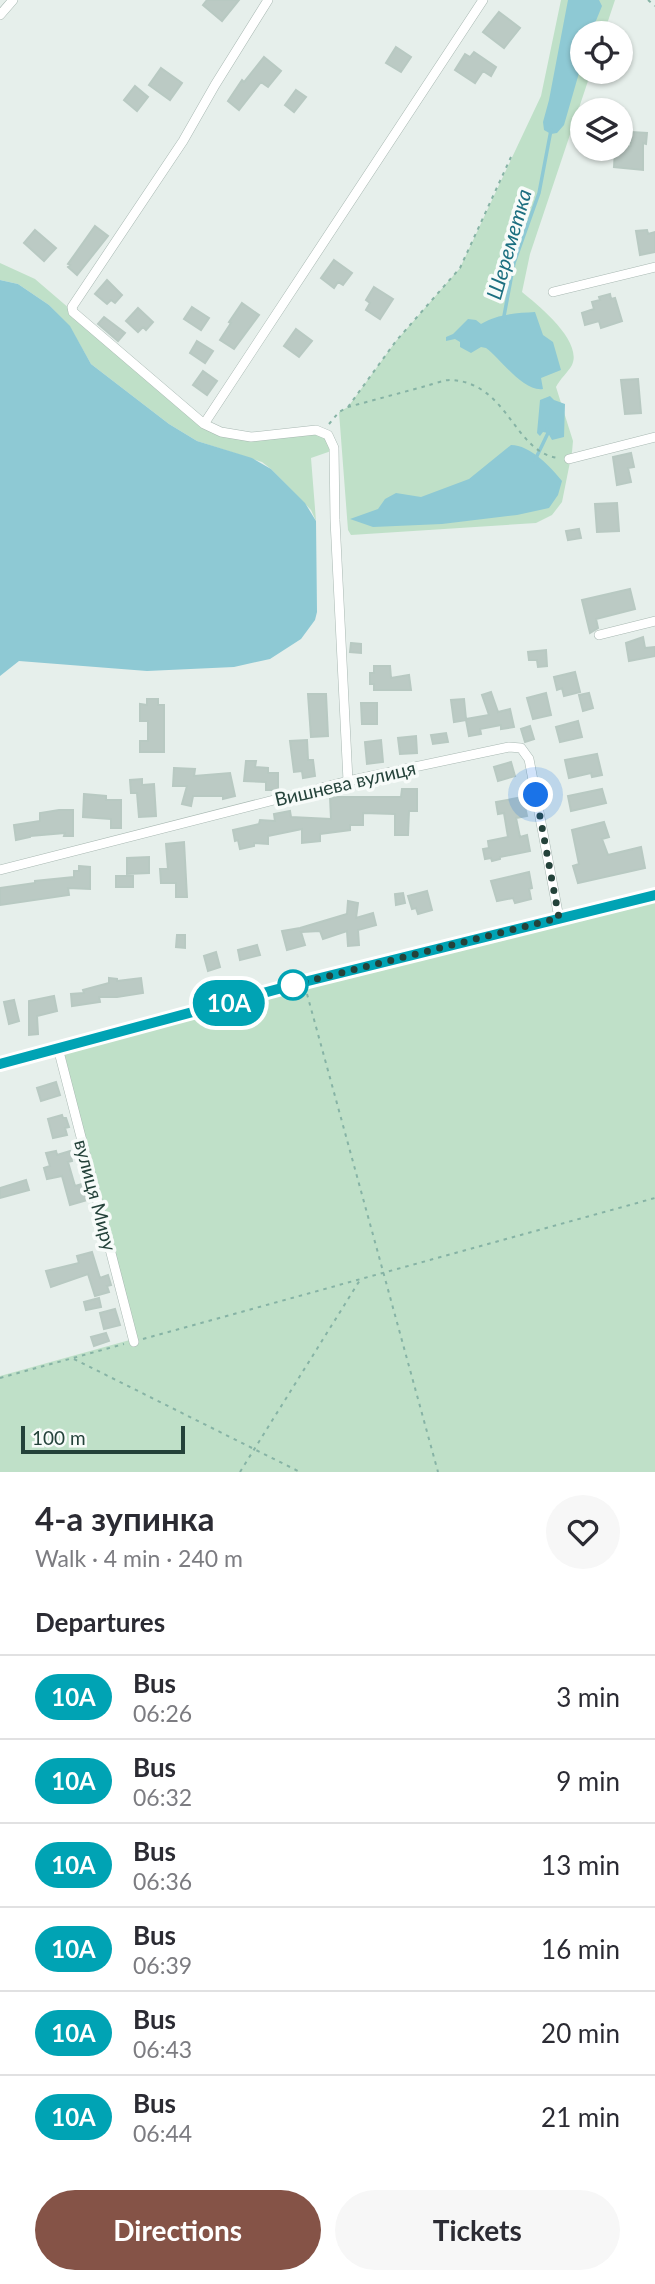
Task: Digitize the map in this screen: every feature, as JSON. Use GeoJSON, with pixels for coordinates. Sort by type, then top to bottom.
{"type":"FeatureCollection","features":[{"type":"Feature","properties":{"kind":"street"},"geometry":{"type":"LineString","coordinates":[[0,15],[13,0]]}},
{"type":"Feature","properties":{"kind":"street"},"geometry":{"type":"LineString","coordinates":[[268,0],[183,141],[72,307],[73,312],[204,424],[221,432],[251,437],[309,430],[323,432],[331,440],[334,450],[348,781]]}},
{"type":"Feature","properties":{"kind":"street"},"geometry":{"type":"LineString","coordinates":[[204,424],[483,0]]}},
{"type":"Feature","properties":{"kind":"street"},"geometry":{"type":"LineString","coordinates":[[553,292],[655,267]]}},
{"type":"Feature","properties":{"kind":"street"},"geometry":{"type":"LineString","coordinates":[[569,459],[655,437]]}},
{"type":"Feature","properties":{"kind":"street"},"geometry":{"type":"LineString","coordinates":[[599,635],[655,621]]}},
{"type":"Feature","properties":{"kind":"street","name":"Вишнева вулиця"},"geometry":{"type":"LineString","coordinates":[[0,870],[348,781],[509,747],[521,748],[529,759],[559,918]]}},
{"type":"Feature","properties":{"kind":"street"},"geometry":{"type":"LineString","coordinates":[[0,1064],[304,982],[655,895]]}},
{"type":"Feature","properties":{"kind":"street","name":"вулиця Миру"},"geometry":{"type":"LineString","coordinates":[[58,1048],[134,1342]]}},
{"type":"Feature","properties":{"kind":"path"},"geometry":{"type":"LineString","coordinates":[[648,0],[655,6]]}},
{"type":"Feature","properties":{"kind":"path"},"geometry":{"type":"LineString","coordinates":[[348,407],[396,341],[460,268],[511,157]]}},
{"type":"Feature","properties":{"kind":"path"},"geometry":{"type":"LineString","coordinates":[[323,432],[339,412],[348,407],[451,379],[479,387],[498,401],[540,452],[569,459]]}},
{"type":"Feature","properties":{"kind":"path"},"geometry":{"type":"LineString","coordinates":[[304,982],[438,1472]]}},
{"type":"Feature","properties":{"kind":"path"},"geometry":{"type":"LineString","coordinates":[[0,1378],[655,1198]]}},
{"type":"Feature","properties":{"kind":"path"},"geometry":{"type":"LineString","coordinates":[[240,1472],[361,1279]]}},
{"type":"Feature","properties":{"kind":"path"},"geometry":{"type":"LineString","coordinates":[[73,1358],[300,1472]]}},
{"type":"Feature","properties":{"kind":"green space"},"geometry":{"type":"Polygon","coordinates":[[[561,0],[615,0],[608,21],[570,21],[570,84],[587,84],[582,98],[570,98],[570,135],[530,254],[522,292],[557,324],[571,345],[574,356],[572,365],[556,387],[573,441],[562,502],[552,515],[536,523],[351,535],[348,530],[339,412],[348,407],[396,341],[460,268],[541,96],[561,0]]]}},
{"type":"Feature","properties":{"kind":"green space"},"geometry":{"type":"Polygon","coordinates":[[[0,263],[35,279],[204,424],[233,435],[323,431],[334,450],[311,458],[316,521],[311,510],[262,462],[197,441],[169,424],[91,364],[70,327],[49,305],[18,284],[0,280],[0,263]]]}},
{"type":"Feature","properties":{"kind":"green space"},"geometry":{"type":"Polygon","coordinates":[[[655,895],[655,1472],[0,1472],[0,1376],[137,1338],[58,1048],[655,895]]]}},
{"type":"Feature","properties":{"kind":"water"},"geometry":{"type":"Polygon","coordinates":[[[568,0],[599,0],[602,6],[596,21],[570,21],[570,84],[576,84],[564,125],[557,133],[551,134],[544,130],[543,122],[568,0]]]}},
{"type":"Feature","properties":{"kind":"water"},"geometry":{"type":"Polygon","coordinates":[[[0,280],[18,284],[49,305],[70,326],[91,364],[169,424],[197,441],[252,458],[271,469],[305,503],[316,521],[317,612],[315,620],[301,639],[270,659],[234,667],[147,671],[19,661],[0,676],[0,280]]]}},
{"type":"Feature","properties":{"kind":"water"},"geometry":{"type":"Polygon","coordinates":[[[535,312],[543,335],[553,342],[561,370],[541,378],[543,389],[535,389],[520,380],[486,348],[481,347],[471,353],[460,347],[460,342],[455,339],[446,341],[446,337],[453,334],[468,319],[481,324],[500,316],[535,312]]]}},
{"type":"Feature","properties":{"kind":"water"},"geometry":{"type":"Polygon","coordinates":[[[550,396],[565,404],[564,437],[552,440],[548,433],[543,432],[540,436],[537,433],[540,400],[550,396]]]}},
{"type":"Feature","properties":{"kind":"water"},"geometry":{"type":"Polygon","coordinates":[[[511,445],[533,453],[562,481],[558,495],[549,508],[517,515],[442,524],[373,527],[350,519],[378,509],[385,499],[396,493],[421,497],[469,479],[511,445]]]}},
{"type":"Feature","properties":{"kind":"building"},"geometry":{"type":"Polygon","coordinates":[[[207,0],[239,0],[222,21],[203,5],[207,0]]]}},
{"type":"Feature","properties":{"kind":"building"},"geometry":{"type":"Polygon","coordinates":[[[499,12],[520,28],[504,48],[483,32],[499,12]]]}},
{"type":"Feature","properties":{"kind":"building"},"geometry":{"type":"Polygon","coordinates":[[[396,47],[411,57],[401,72],[386,63],[396,47]]]}},
{"type":"Feature","properties":{"kind":"building"},"geometry":{"type":"Polygon","coordinates":[[[474,52],[496,67],[491,76],[483,71],[475,83],[455,70],[465,54],[470,57],[474,52]]]}},
{"type":"Feature","properties":{"kind":"building"},"geometry":{"type":"Polygon","coordinates":[[[264,57],[281,71],[268,87],[261,82],[239,110],[228,101],[242,80],[244,82],[264,57]]]}},
{"type":"Feature","properties":{"kind":"building"},"geometry":{"type":"Polygon","coordinates":[[[161,68],[182,83],[170,100],[149,85],[161,68]]]}},
{"type":"Feature","properties":{"kind":"building"},"geometry":{"type":"Polygon","coordinates":[[[135,86],[148,97],[137,111],[124,100],[135,86]]]}},
{"type":"Feature","properties":{"kind":"building"},"geometry":{"type":"Polygon","coordinates":[[[296,90],[306,97],[294,112],[285,105],[296,90]]]}},
{"type":"Feature","properties":{"kind":"building"},"geometry":{"type":"Polygon","coordinates":[[[633,132],[647,133],[646,144],[643,143],[643,170],[614,167],[614,161],[633,161],[633,132]]]}},
{"type":"Feature","properties":{"kind":"building"},"geometry":{"type":"Polygon","coordinates":[[[95,226],[108,236],[77,275],[68,264],[95,226]]]}},
{"type":"Feature","properties":{"kind":"building"},"geometry":{"type":"Polygon","coordinates":[[[35,230],[56,248],[44,261],[24,243],[35,230]]]}},
{"type":"Feature","properties":{"kind":"building"},"geometry":{"type":"Polygon","coordinates":[[[647,230],[648,234],[655,232],[655,252],[640,255],[636,231],[647,230]]]}},
{"type":"Feature","properties":{"kind":"building"},"geometry":{"type":"Polygon","coordinates":[[[334,260],[352,273],[343,285],[338,282],[334,288],[321,278],[334,260]]]}},
{"type":"Feature","properties":{"kind":"building"},"geometry":{"type":"Polygon","coordinates":[[[107,280],[122,295],[115,303],[111,300],[107,304],[95,294],[107,280]]]}},
{"type":"Feature","properties":{"kind":"building"},"geometry":{"type":"Polygon","coordinates":[[[374,287],[393,299],[380,319],[366,310],[370,303],[366,300],[374,287]]]}},
{"type":"Feature","properties":{"kind":"building"},"geometry":{"type":"Polygon","coordinates":[[[610,294],[611,299],[615,298],[622,321],[601,328],[599,321],[585,325],[582,313],[594,309],[592,302],[600,300],[599,297],[610,294]]]}},
{"type":"Feature","properties":{"kind":"building"},"geometry":{"type":"Polygon","coordinates":[[[242,303],[259,315],[234,349],[220,340],[242,303]]]}},
{"type":"Feature","properties":{"kind":"building"},"geometry":{"type":"Polygon","coordinates":[[[192,307],[209,318],[201,330],[184,319],[192,307]]]}},
{"type":"Feature","properties":{"kind":"building"},"geometry":{"type":"Polygon","coordinates":[[[138,308],[153,322],[146,330],[143,327],[138,332],[126,321],[138,308]]]}},
{"type":"Feature","properties":{"kind":"building"},"geometry":{"type":"Polygon","coordinates":[[[104,317],[125,333],[118,341],[98,324],[104,317]]]}},
{"type":"Feature","properties":{"kind":"building"},"geometry":{"type":"Polygon","coordinates":[[[296,329],[312,341],[299,357],[284,346],[296,329]]]}},
{"type":"Feature","properties":{"kind":"building"},"geometry":{"type":"Polygon","coordinates":[[[197,341],[213,351],[205,363],[190,353],[197,341]]]}},
{"type":"Feature","properties":{"kind":"building"},"geometry":{"type":"Polygon","coordinates":[[[203,371],[217,381],[207,395],[193,385],[203,371]]]}},
{"type":"Feature","properties":{"kind":"building"},"geometry":{"type":"Polygon","coordinates":[[[638,379],[641,413],[625,414],[621,380],[638,379]]]}},
{"type":"Feature","properties":{"kind":"building"},"geometry":{"type":"Polygon","coordinates":[[[631,453],[634,467],[628,468],[631,482],[617,485],[613,457],[631,453]]]}},
{"type":"Feature","properties":{"kind":"building"},"geometry":{"type":"Polygon","coordinates":[[[617,503],[619,531],[597,532],[595,504],[617,503]]]}},
{"type":"Feature","properties":{"kind":"building"},"geometry":{"type":"Polygon","coordinates":[[[579,529],[581,538],[568,540],[566,531],[579,529]]]}},
{"type":"Feature","properties":{"kind":"building"},"geometry":{"type":"Polygon","coordinates":[[[630,589],[635,609],[596,619],[598,628],[590,633],[582,600],[630,589]]]}},
{"type":"Feature","properties":{"kind":"building"},"geometry":{"type":"Polygon","coordinates":[[[643,637],[645,648],[655,647],[655,656],[629,661],[626,643],[643,637]]]}},
{"type":"Feature","properties":{"kind":"building"},"geometry":{"type":"Polygon","coordinates":[[[351,643],[361,644],[361,653],[350,652],[351,643]]]}},
{"type":"Feature","properties":{"kind":"building"},"geometry":{"type":"Polygon","coordinates":[[[546,650],[547,666],[538,667],[537,660],[529,660],[528,652],[546,650]]]}},
{"type":"Feature","properties":{"kind":"building"},"geometry":{"type":"Polygon","coordinates":[[[374,666],[390,666],[391,678],[409,675],[411,690],[374,690],[374,684],[370,684],[370,673],[374,673],[374,666]]]}},
{"type":"Feature","properties":{"kind":"building"},"geometry":{"type":"Polygon","coordinates":[[[575,672],[580,692],[564,696],[562,688],[557,690],[554,677],[575,672]]]}},
{"type":"Feature","properties":{"kind":"building"},"geometry":{"type":"Polygon","coordinates":[[[491,692],[498,712],[510,709],[514,727],[501,729],[501,725],[480,729],[481,734],[469,736],[466,720],[454,722],[451,700],[464,699],[466,719],[489,715],[482,695],[491,692]]]}},
{"type":"Feature","properties":{"kind":"building"},"geometry":{"type":"Polygon","coordinates":[[[546,693],[551,715],[533,719],[527,698],[546,693]]]}},
{"type":"Feature","properties":{"kind":"building"},"geometry":{"type":"Polygon","coordinates":[[[589,693],[593,708],[583,711],[579,695],[589,693]]]}},
{"type":"Feature","properties":{"kind":"building"},"geometry":{"type":"Polygon","coordinates":[[[308,694],[326,694],[328,736],[311,737],[308,694]]]}},
{"type":"Feature","properties":{"kind":"building"},"geometry":{"type":"Polygon","coordinates":[[[147,699],[158,699],[158,705],[164,705],[164,752],[140,752],[140,741],[148,741],[148,721],[140,721],[140,704],[147,705],[147,699]]]}},
{"type":"Feature","properties":{"kind":"building"},"geometry":{"type":"Polygon","coordinates":[[[361,703],[377,703],[377,724],[362,724],[361,703]]]}},
{"type":"Feature","properties":{"kind":"building"},"geometry":{"type":"Polygon","coordinates":[[[578,721],[582,737],[560,742],[556,727],[578,721]]]}},
{"type":"Feature","properties":{"kind":"building"},"geometry":{"type":"Polygon","coordinates":[[[530,726],[534,739],[525,742],[521,729],[530,726]]]}},
{"type":"Feature","properties":{"kind":"building"},"geometry":{"type":"Polygon","coordinates":[[[446,733],[448,742],[433,744],[431,735],[446,733]]]}},
{"type":"Feature","properties":{"kind":"building"},"geometry":{"type":"Polygon","coordinates":[[[416,736],[417,753],[400,754],[398,738],[416,736]]]}},
{"type":"Feature","properties":{"kind":"building"},"geometry":{"type":"Polygon","coordinates":[[[307,740],[308,760],[313,760],[315,776],[303,778],[302,771],[294,772],[290,741],[307,740]]]}},
{"type":"Feature","properties":{"kind":"building"},"geometry":{"type":"Polygon","coordinates":[[[381,740],[383,762],[367,764],[365,742],[381,740]]]}},
{"type":"Feature","properties":{"kind":"building"},"geometry":{"type":"Polygon","coordinates":[[[597,754],[602,775],[592,777],[591,773],[569,778],[565,760],[597,754]]]}},
{"type":"Feature","properties":{"kind":"building"},"geometry":{"type":"Polygon","coordinates":[[[246,761],[256,761],[255,767],[268,768],[268,773],[278,773],[278,790],[266,790],[266,782],[244,781],[246,761]]]}},
{"type":"Feature","properties":{"kind":"building"},"geometry":{"type":"Polygon","coordinates":[[[511,762],[515,776],[498,781],[494,767],[511,762]]]}},
{"type":"Feature","properties":{"kind":"building"},"geometry":{"type":"Polygon","coordinates":[[[174,768],[195,769],[194,776],[230,773],[235,796],[223,799],[223,796],[193,796],[191,806],[182,804],[187,786],[173,786],[174,768]]]}},
{"type":"Feature","properties":{"kind":"building"},"geometry":{"type":"Polygon","coordinates":[[[142,779],[142,785],[154,784],[156,816],[139,817],[137,793],[131,793],[130,780],[142,779]]]}},
{"type":"Feature","properties":{"kind":"building"},"geometry":{"type":"Polygon","coordinates":[[[402,789],[417,789],[417,811],[409,811],[408,835],[395,835],[395,814],[363,813],[363,825],[350,825],[350,830],[320,834],[320,841],[302,843],[302,829],[268,836],[268,844],[254,843],[254,846],[240,849],[238,840],[235,841],[233,830],[259,824],[260,820],[275,821],[274,814],[290,811],[291,817],[331,819],[330,797],[401,797],[402,789]]]}},
{"type":"Feature","properties":{"kind":"building"},"geometry":{"type":"Polygon","coordinates":[[[602,789],[606,803],[571,811],[568,796],[602,789]]]}},
{"type":"Feature","properties":{"kind":"building"},"geometry":{"type":"Polygon","coordinates":[[[84,794],[106,796],[106,800],[121,800],[121,828],[111,828],[111,819],[83,817],[84,794]]]}},
{"type":"Feature","properties":{"kind":"building"},"geometry":{"type":"Polygon","coordinates":[[[523,797],[527,816],[516,818],[520,837],[527,835],[530,851],[492,861],[491,858],[485,859],[483,849],[489,848],[488,841],[508,837],[504,813],[498,814],[496,802],[523,797]]]}},
{"type":"Feature","properties":{"kind":"building"},"geometry":{"type":"Polygon","coordinates":[[[73,810],[73,836],[64,836],[65,833],[16,840],[14,825],[40,821],[40,813],[73,810]]]}},
{"type":"Feature","properties":{"kind":"building"},"geometry":{"type":"Polygon","coordinates":[[[604,822],[609,837],[602,839],[608,855],[641,847],[645,868],[578,883],[573,866],[579,864],[572,830],[604,822]]]}},
{"type":"Feature","properties":{"kind":"building"},"geometry":{"type":"Polygon","coordinates":[[[184,842],[187,897],[176,897],[176,883],[161,883],[160,869],[168,869],[166,844],[184,842]]]}},
{"type":"Feature","properties":{"kind":"building"},"geometry":{"type":"Polygon","coordinates":[[[149,857],[149,873],[127,874],[127,858],[149,857]]]}},
{"type":"Feature","properties":{"kind":"building"},"geometry":{"type":"Polygon","coordinates":[[[79,866],[90,867],[90,889],[68,888],[69,895],[0,905],[0,888],[74,877],[74,871],[79,871],[79,866]]]}},
{"type":"Feature","properties":{"kind":"building"},"geometry":{"type":"Polygon","coordinates":[[[529,872],[531,899],[515,903],[513,898],[497,901],[491,881],[529,872]]]}},
{"type":"Feature","properties":{"kind":"building"},"geometry":{"type":"Polygon","coordinates":[[[116,876],[133,876],[133,887],[116,887],[116,876]]]}},
{"type":"Feature","properties":{"kind":"building"},"geometry":{"type":"Polygon","coordinates":[[[427,891],[432,910],[418,914],[416,908],[412,909],[408,896],[427,891]]]}},
{"type":"Feature","properties":{"kind":"building"},"geometry":{"type":"Polygon","coordinates":[[[403,893],[405,903],[396,905],[395,894],[403,893]]]}},
{"type":"Feature","properties":{"kind":"building"},"geometry":{"type":"Polygon","coordinates":[[[348,901],[358,903],[356,918],[373,913],[376,925],[358,930],[359,945],[348,946],[347,931],[323,939],[320,931],[301,932],[305,945],[287,950],[282,931],[347,914],[348,901]]]}},
{"type":"Feature","properties":{"kind":"building"},"geometry":{"type":"Polygon","coordinates":[[[177,935],[185,935],[185,948],[176,947],[177,935]]]}},
{"type":"Feature","properties":{"kind":"building"},"geometry":{"type":"Polygon","coordinates":[[[257,945],[260,955],[240,960],[238,950],[257,945]]]}},
{"type":"Feature","properties":{"kind":"building"},"geometry":{"type":"Polygon","coordinates":[[[216,952],[220,967],[208,971],[204,956],[216,952]]]}},
{"type":"Feature","properties":{"kind":"building"},"geometry":{"type":"Polygon","coordinates":[[[109,978],[117,981],[141,978],[143,993],[99,997],[100,1002],[72,1006],[71,994],[84,993],[83,990],[109,983],[109,978]]]}},
{"type":"Feature","properties":{"kind":"building"},"geometry":{"type":"Polygon","coordinates":[[[54,996],[57,1011],[37,1016],[38,1034],[29,1035],[29,1001],[54,996]]]}},
{"type":"Feature","properties":{"kind":"building"},"geometry":{"type":"Polygon","coordinates":[[[14,1000],[19,1021],[9,1024],[4,1002],[14,1000]]]}},
{"type":"Feature","properties":{"kind":"building"},"geometry":{"type":"Polygon","coordinates":[[[56,1082],[60,1095],[41,1101],[37,1088],[56,1082]]]}},
{"type":"Feature","properties":{"kind":"building"},"geometry":{"type":"Polygon","coordinates":[[[62,1115],[69,1127],[65,1128],[67,1135],[53,1138],[48,1119],[62,1115]]]}},
{"type":"Feature","properties":{"kind":"building"},"geometry":{"type":"Polygon","coordinates":[[[56,1151],[57,1155],[70,1151],[72,1161],[68,1162],[75,1186],[82,1184],[87,1200],[70,1205],[62,1176],[47,1179],[44,1168],[50,1166],[46,1153],[56,1151]]]}},
{"type":"Feature","properties":{"kind":"building"},"geometry":{"type":"Polygon","coordinates":[[[26,1180],[29,1190],[0,1198],[0,1188],[26,1180]]]}},
{"type":"Feature","properties":{"kind":"building"},"geometry":{"type":"Polygon","coordinates":[[[92,1252],[100,1278],[108,1275],[111,1285],[107,1286],[109,1292],[95,1296],[88,1274],[51,1287],[46,1271],[79,1263],[77,1256],[92,1252]]]}},
{"type":"Feature","properties":{"kind":"building"},"geometry":{"type":"Polygon","coordinates":[[[99,1298],[101,1307],[86,1310],[84,1302],[99,1298]]]}},
{"type":"Feature","properties":{"kind":"building"},"geometry":{"type":"Polygon","coordinates":[[[115,1309],[120,1325],[104,1329],[100,1313],[115,1309]]]}},
{"type":"Feature","properties":{"kind":"building"},"geometry":{"type":"Polygon","coordinates":[[[106,1333],[109,1341],[94,1346],[91,1337],[106,1333]]]}},
{"type":"Feature","properties":{"kind":"waterway","name":"Шереметка"},"geometry":{"type":"LineString","coordinates":[[505,319],[514,263],[539,193],[551,130]]}},
{"type":"Feature","properties":{"kind":"waterway","name":"Шереметка"},"geometry":{"type":"LineString","coordinates":[[535,460],[548,433],[547,429]]}},
{"type":"Feature","properties":{"kind":"bus line","name":"10А"},"geometry":{"type":"LineString","coordinates":[[0,1064],[304,982],[655,895]]}},
{"type":"Feature","properties":{"kind":"route"},"geometry":{"type":"LineString","coordinates":[[293,985],[559,918],[536,795]]}}]}
